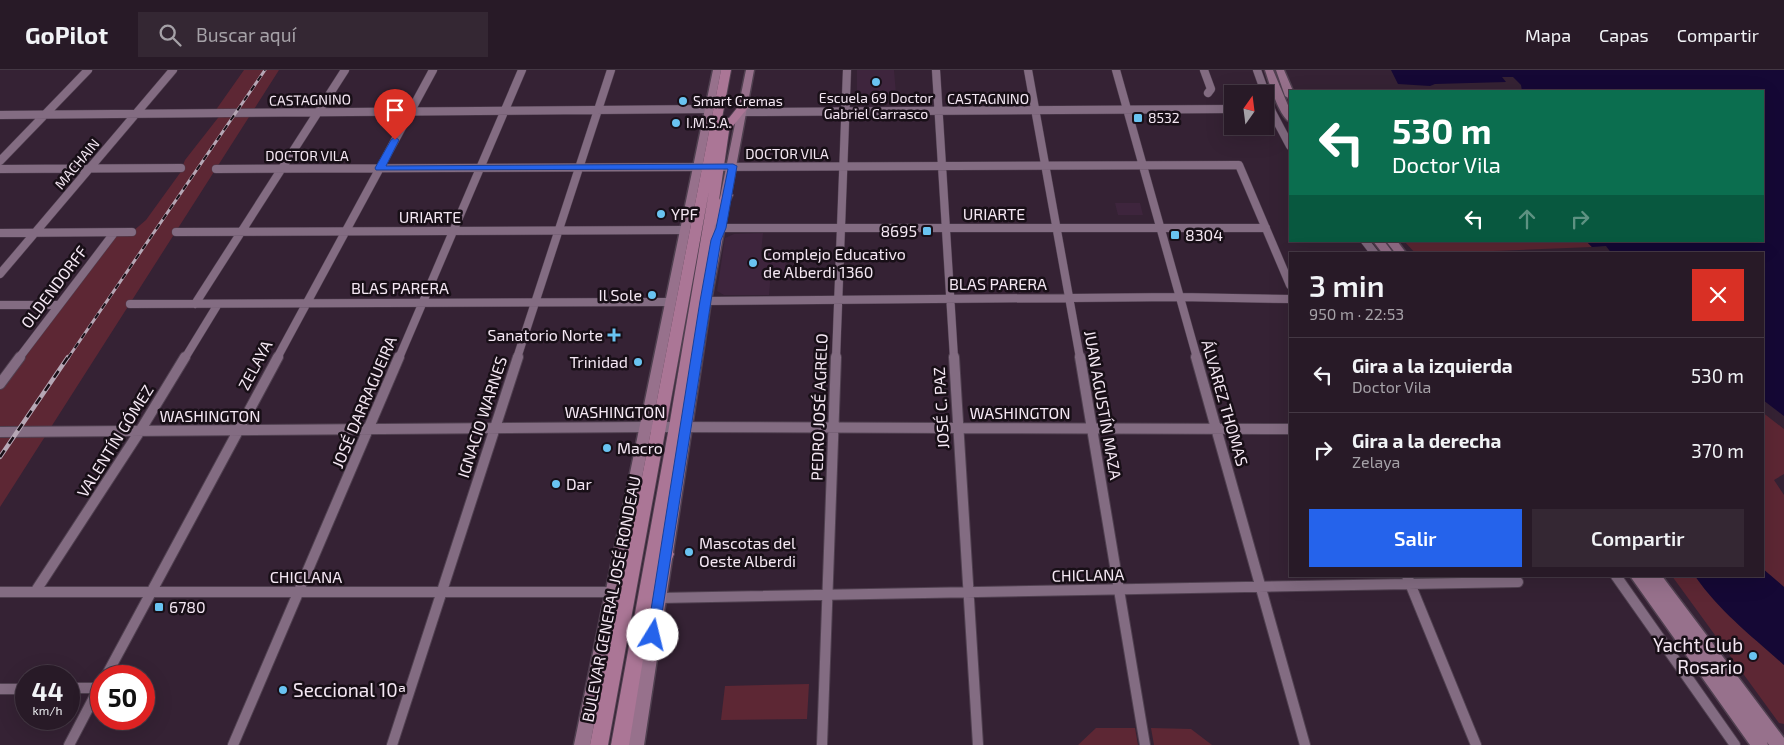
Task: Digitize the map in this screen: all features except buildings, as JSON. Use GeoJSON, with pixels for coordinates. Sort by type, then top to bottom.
{"type":"FeatureCollection","features":[{"type":"Feature","properties":{"kind":"main road","name":"BULEVAR GENERAL JOSÉ RONDEAU"},"geometry":{"type":"LineString","coordinates":[[636,745],[666,554],[707,234],[708,167],[706,124],[717,70]]}},
{"type":"Feature","properties":{"kind":"main road","name":"BULEVAR GENERAL JOSÉ RONDEAU"},"geometry":{"type":"LineString","coordinates":[[582,745],[612,592],[652,427],[676,303],[708,167],[726,70]]}},
{"type":"Feature","properties":{"kind":"main road","name":"BULEVAR GENERAL JOSÉ RONDEAU"},"geometry":{"type":"LineString","coordinates":[[676,303],[685,230],[708,167],[724,132],[735,70]]}},
{"type":"Feature","properties":{"kind":"main road","name":"BULEVAR GENERAL JOSÉ RONDEAU"},"geometry":{"type":"LineString","coordinates":[[620,745],[643,608],[682,427],[716,240],[721,228],[750,70]]}},
{"type":"Feature","properties":{"kind":"main road"},"geometry":{"type":"LineString","coordinates":[[1269,70],[1279,98],[1289,117]]}},
{"type":"Feature","properties":{"kind":"main road"},"geometry":{"type":"LineString","coordinates":[[1280,70],[1289,93]]}},
{"type":"Feature","properties":{"kind":"main road"},"geometry":{"type":"LineString","coordinates":[[706,124],[720,100]]}},
{"type":"Feature","properties":{"kind":"main road"},"geometry":{"type":"LineString","coordinates":[[724,132],[744,109]]}},
{"type":"Feature","properties":{"kind":"main road"},"geometry":{"type":"LineString","coordinates":[[707,234],[727,195]]}},
{"type":"Feature","properties":{"kind":"main road"},"geometry":{"type":"LineString","coordinates":[[1379,242],[1387,252]]}},
{"type":"Feature","properties":{"kind":"main road"},"geometry":{"type":"LineString","coordinates":[[1393,242],[1400,252]]}},
{"type":"Feature","properties":{"kind":"main road"},"geometry":{"type":"LineString","coordinates":[[666,328],[676,303]]}},
{"type":"Feature","properties":{"kind":"main road","name":"BULEVAR GENERAL JOSÉ RONDEAU"},"geometry":{"type":"LineString","coordinates":[[599,745],[652,427],[666,328]]}},
{"type":"Feature","properties":{"kind":"main road"},"geometry":{"type":"LineString","coordinates":[[643,608],[666,554]]}},
{"type":"Feature","properties":{"kind":"main road"},"geometry":{"type":"LineString","coordinates":[[1638,577],[1760,745]]}},
{"type":"Feature","properties":{"kind":"main road"},"geometry":{"type":"LineString","coordinates":[[1654,577],[1779,745]]}},
{"type":"Feature","properties":{"kind":"street"},"geometry":{"type":"LineString","coordinates":[[0,161],[88,70]]}},
{"type":"Feature","properties":{"kind":"street","name":"MACHAIN"},"geometry":{"type":"LineString","coordinates":[[0,274],[172,70]]}},
{"type":"Feature","properties":{"kind":"street"},"geometry":{"type":"LineString","coordinates":[[195,304],[345,70]]}},
{"type":"Feature","properties":{"kind":"street","name":"ZELAYA"},"geometry":{"type":"LineString","coordinates":[[112,665],[433,70]]}},
{"type":"Feature","properties":{"kind":"street","name":"JOSÉ DARRAGUEIRA"},"geometry":{"type":"LineString","coordinates":[[233,745],[522,70]]}},
{"type":"Feature","properties":{"kind":"street","name":"IGNACIO WARNES"},"geometry":{"type":"LineString","coordinates":[[392,745],[611,70]]}},
{"type":"Feature","properties":{"kind":"street","name":"PEDRO JOSÉ AGRELO"},"geometry":{"type":"LineString","coordinates":[[822,745],[847,70]]}},
{"type":"Feature","properties":{"kind":"street","name":"JOSÉ C. PAZ"},"geometry":{"type":"LineString","coordinates":[[936,70],[978,745]]}},
{"type":"Feature","properties":{"kind":"street","name":"JUAN AGUSTÍN MAZA"},"geometry":{"type":"LineString","coordinates":[[1028,70],[1093,429],[1145,745]]}},
{"type":"Feature","properties":{"kind":"street","name":"ÁLVAREZ THOMAS"},"geometry":{"type":"LineString","coordinates":[[1116,70],[1305,745]]}},
{"type":"Feature","properties":{"kind":"street"},"geometry":{"type":"LineString","coordinates":[[1204,70],[1211,89],[1208,93]]}},
{"type":"Feature","properties":{"kind":"street"},"geometry":{"type":"LineString","coordinates":[[1257,70],[1261,85]]}},
{"type":"Feature","properties":{"kind":"street","name":"CASTAGNINO"},"geometry":{"type":"LineString","coordinates":[[0,115],[709,109]]}},
{"type":"Feature","properties":{"kind":"street","name":"CASTAGNINO"},"geometry":{"type":"LineString","coordinates":[[744,109],[938,112],[1224,109]]}},
{"type":"Feature","properties":{"kind":"street"},"geometry":{"type":"LineString","coordinates":[[1274,119],[1289,144]]}},
{"type":"Feature","properties":{"kind":"street"},"geometry":{"type":"LineString","coordinates":[[1239,165],[1289,283]]}},
{"type":"Feature","properties":{"kind":"street","name":"DOCTOR VILA"},"geometry":{"type":"LineString","coordinates":[[216,169],[1239,165]]}},
{"type":"Feature","properties":{"kind":"street"},"geometry":{"type":"LineString","coordinates":[[0,170],[181,168]]}},
{"type":"Feature","properties":{"kind":"street","name":"URIARTE"},"geometry":{"type":"LineString","coordinates":[[721,228],[1266,228]]}},
{"type":"Feature","properties":{"kind":"street","name":"URIARTE"},"geometry":{"type":"LineString","coordinates":[[176,232],[685,230]]}},
{"type":"Feature","properties":{"kind":"street"},"geometry":{"type":"LineString","coordinates":[[0,233],[132,232]]}},
{"type":"Feature","properties":{"kind":"street","name":"OLDENDORFF"},"geometry":{"type":"LineString","coordinates":[[0,384],[114,233]]}},
{"type":"Feature","properties":{"kind":"street","name":"BLAS PARERA"},"geometry":{"type":"LineString","coordinates":[[706,301],[1289,298]]}},
{"type":"Feature","properties":{"kind":"street","name":"BLAS PARERA"},"geometry":{"type":"LineString","coordinates":[[130,304],[676,303]]}},
{"type":"Feature","properties":{"kind":"street"},"geometry":{"type":"LineString","coordinates":[[0,304],[58,305]]}},
{"type":"Feature","properties":{"kind":"street","name":"VALENTÍN GÓMEZ"},"geometry":{"type":"LineString","coordinates":[[35,592],[140,431],[218,304]]}},
{"type":"Feature","properties":{"kind":"street","name":"WASHINGTON"},"geometry":{"type":"LineString","coordinates":[[0,432],[652,427],[1289,429]]}},
{"type":"Feature","properties":{"kind":"street"},"geometry":{"type":"LineString","coordinates":[[1617,577],[1735,745]]}},
{"type":"Feature","properties":{"kind":"street"},"geometry":{"type":"LineString","coordinates":[[1409,581],[1476,745]]}},
{"type":"Feature","properties":{"kind":"street","name":"CHICLANA"},"geometry":{"type":"LineString","coordinates":[[659,598],[1261,588],[1409,581],[1518,582]]}},
{"type":"Feature","properties":{"kind":"street","name":"CHICLANA"},"geometry":{"type":"LineString","coordinates":[[0,592],[612,592]]}},
{"type":"Feature","properties":{"kind":"street"},"geometry":{"type":"LineString","coordinates":[[0,689],[15,689]]}},
{"type":"Feature","properties":{"kind":"street"},"geometry":{"type":"LineString","coordinates":[[69,745],[90,705]]}},
{"type":"Feature","properties":{"kind":"shaded area"},"geometry":{"type":"Polygon","coordinates":[[[244,70],[279,70],[0,507],[0,384],[114,233],[132,232],[146,220],[180,173],[185,160],[221,114],[213,114],[244,70]]]}},
{"type":"Feature","properties":{"kind":"shaded area","name":"Escuela 69 Doctor Gabriel Carrasco"},"geometry":{"type":"Polygon","coordinates":[[[857,70],[894,70],[896,94],[857,95],[857,70]]]}},
{"type":"Feature","properties":{"kind":"shaded area"},"geometry":{"type":"Polygon","coordinates":[[[1391,70],[1784,70],[1784,416],[1764,401],[1764,252],[1610,252],[1606,246],[1592,247],[1587,242],[1764,242],[1764,90],[1522,90],[1521,85],[1513,77],[1502,77],[1506,82],[1435,84],[1430,86],[1398,84],[1391,70]]]}},
{"type":"Feature","properties":{"kind":"shaded area"},"geometry":{"type":"Polygon","coordinates":[[[1115,203],[1140,203],[1143,215],[1118,215],[1115,203]]]}},
{"type":"Feature","properties":{"kind":"shaded area","name":"Complejo Educativo de Alberdi 1360"},"geometry":{"type":"Polygon","coordinates":[[[763,233],[761,253],[786,253],[785,272],[771,272],[769,295],[724,295],[717,291],[725,238],[734,234],[763,233]]]}},
{"type":"Feature","properties":{"kind":"shaded area"},"geometry":{"type":"Polygon","coordinates":[[[1405,242],[1587,242],[1592,247],[1466,252],[1414,252],[1405,242]]]}},
{"type":"Feature","properties":{"kind":"shaded area"},"geometry":{"type":"Polygon","coordinates":[[[1764,414],[1784,429],[1784,474],[1774,480],[1784,495],[1784,587],[1764,570],[1764,414]]]}},
{"type":"Feature","properties":{"kind":"shaded area"},"geometry":{"type":"Polygon","coordinates":[[[1764,570],[1784,587],[1784,665],[1748,634],[1696,577],[1764,577],[1764,570]]]}},
{"type":"Feature","properties":{"kind":"shaded area","name":"Yacht Club Rosario"},"geometry":{"type":"Polygon","coordinates":[[[1673,577],[1696,577],[1715,601],[1748,634],[1784,665],[1784,724],[1779,723],[1673,577]]]}},
{"type":"Feature","properties":{"kind":"shaded area"},"geometry":{"type":"Polygon","coordinates":[[[809,684],[807,719],[721,720],[725,686],[809,684]]]}},
{"type":"Feature","properties":{"kind":"shaded area"},"geometry":{"type":"Polygon","coordinates":[[[1096,728],[1135,728],[1138,745],[1078,745],[1096,728]]]}},
{"type":"Feature","properties":{"kind":"shaded area"},"geometry":{"type":"Polygon","coordinates":[[[1151,728],[1191,729],[1212,745],[1154,745],[1151,728]]]}},
{"type":"Feature","properties":{"kind":"railway"},"geometry":{"type":"LineString","coordinates":[[68,358],[265,70]]}},
{"type":"Feature","properties":{"kind":"railway"},"geometry":{"type":"LineString","coordinates":[[0,457],[68,357]]}},
{"type":"Feature","properties":{"kind":"place","name":"Escuela 69 Doctor Gabriel Carrasco"},"geometry":{"type":"Point","coordinates":[876,82]}},
{"type":"Feature","properties":{"kind":"place","name":"Smart Cremas"},"geometry":{"type":"Point","coordinates":[683,101]}},
{"type":"Feature","properties":{"kind":"place","name":"8532"},"geometry":{"type":"Point","coordinates":[1138,118]}},
{"type":"Feature","properties":{"kind":"place","name":"I.M.S.A."},"geometry":{"type":"Point","coordinates":[676,123]}},
{"type":"Feature","properties":{"kind":"place","name":"YPF"},"geometry":{"type":"Point","coordinates":[661,214]}},
{"type":"Feature","properties":{"kind":"place","name":"8695"},"geometry":{"type":"Point","coordinates":[927,231]}},
{"type":"Feature","properties":{"kind":"place","name":"8304"},"geometry":{"type":"Point","coordinates":[1175,235]}},
{"type":"Feature","properties":{"kind":"place","name":"Complejo Educativo de Alberdi 1360"},"geometry":{"type":"Point","coordinates":[753,263]}},
{"type":"Feature","properties":{"kind":"place","name":"Il Sole"},"geometry":{"type":"Point","coordinates":[652,295]}},
{"type":"Feature","properties":{"kind":"place","name":"Sanatorio Norte"},"geometry":{"type":"Point","coordinates":[614,335]}},
{"type":"Feature","properties":{"kind":"place","name":"Trinidad"},"geometry":{"type":"Point","coordinates":[638,362]}},
{"type":"Feature","properties":{"kind":"place","name":"Macro"},"geometry":{"type":"Point","coordinates":[607,448]}},
{"type":"Feature","properties":{"kind":"place","name":"Dar"},"geometry":{"type":"Point","coordinates":[556,484]}},
{"type":"Feature","properties":{"kind":"place","name":"Mascotas del Oeste Alberdi"},"geometry":{"type":"Point","coordinates":[689,552]}},
{"type":"Feature","properties":{"kind":"place","name":"6780"},"geometry":{"type":"Point","coordinates":[159,607]}},
{"type":"Feature","properties":{"kind":"place","name":"Yacht Club Rosario"},"geometry":{"type":"Point","coordinates":[1753,656]}},
{"type":"Feature","properties":{"kind":"place","name":"Seccional 10ª"},"geometry":{"type":"Point","coordinates":[283,690]}},
{"type":"Feature","properties":{"kind":"route"},"geometry":{"type":"LineString","coordinates":[[395,140],[380,168],[733,166],[721,228],[716,240],[653,635]]}}]}
